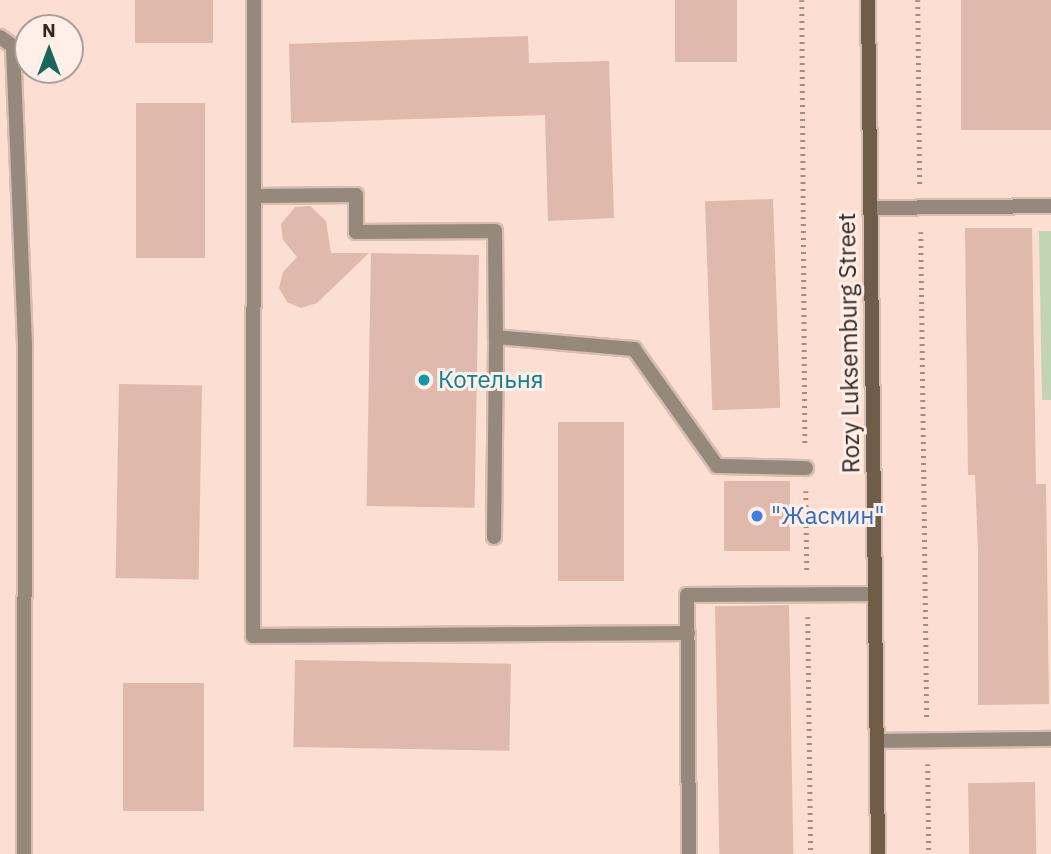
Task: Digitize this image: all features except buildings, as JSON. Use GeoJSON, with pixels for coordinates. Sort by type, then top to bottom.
{"type":"FeatureCollection","features":[{"type":"Feature","properties":{"kind":"street","name":"Rozy Luksemburg Street"},"geometry":{"type":"LineString","coordinates":[[868,0],[878,854]]}},
{"type":"Feature","properties":{"kind":"lane"},"geometry":{"type":"LineString","coordinates":[[254,0],[253,636],[688,633]]}},
{"type":"Feature","properties":{"kind":"lane"},"geometry":{"type":"LineString","coordinates":[[0,37],[13,46],[25,347],[24,854]]}},
{"type":"Feature","properties":{"kind":"lane"},"geometry":{"type":"LineString","coordinates":[[254,196],[356,195],[356,232],[495,231],[494,537]]}},
{"type":"Feature","properties":{"kind":"lane"},"geometry":{"type":"LineString","coordinates":[[870,208],[1051,206]]}},
{"type":"Feature","properties":{"kind":"lane"},"geometry":{"type":"LineString","coordinates":[[496,337],[634,349],[717,466],[806,468]]}},
{"type":"Feature","properties":{"kind":"lane"},"geometry":{"type":"LineString","coordinates":[[689,854],[687,595],[875,594]]}},
{"type":"Feature","properties":{"kind":"lane"},"geometry":{"type":"LineString","coordinates":[[877,741],[1051,739]]}},
{"type":"Feature","properties":{"kind":"path"},"geometry":{"type":"LineString","coordinates":[[803,0],[811,854]]}},
{"type":"Feature","properties":{"kind":"path"},"geometry":{"type":"LineString","coordinates":[[918,0],[929,854]]}},
{"type":"Feature","properties":{"kind":"green space"},"geometry":{"type":"Polygon","coordinates":[[[1039,231],[1051,231],[1051,400],[1042,400],[1039,231]]]}},
{"type":"Feature","properties":{"kind":"place","name":"Котельня"},"geometry":{"type":"Point","coordinates":[424,380]}},
{"type":"Feature","properties":{"kind":"place","name":"\"Жасмин\""},"geometry":{"type":"Point","coordinates":[757,516]}}]}
